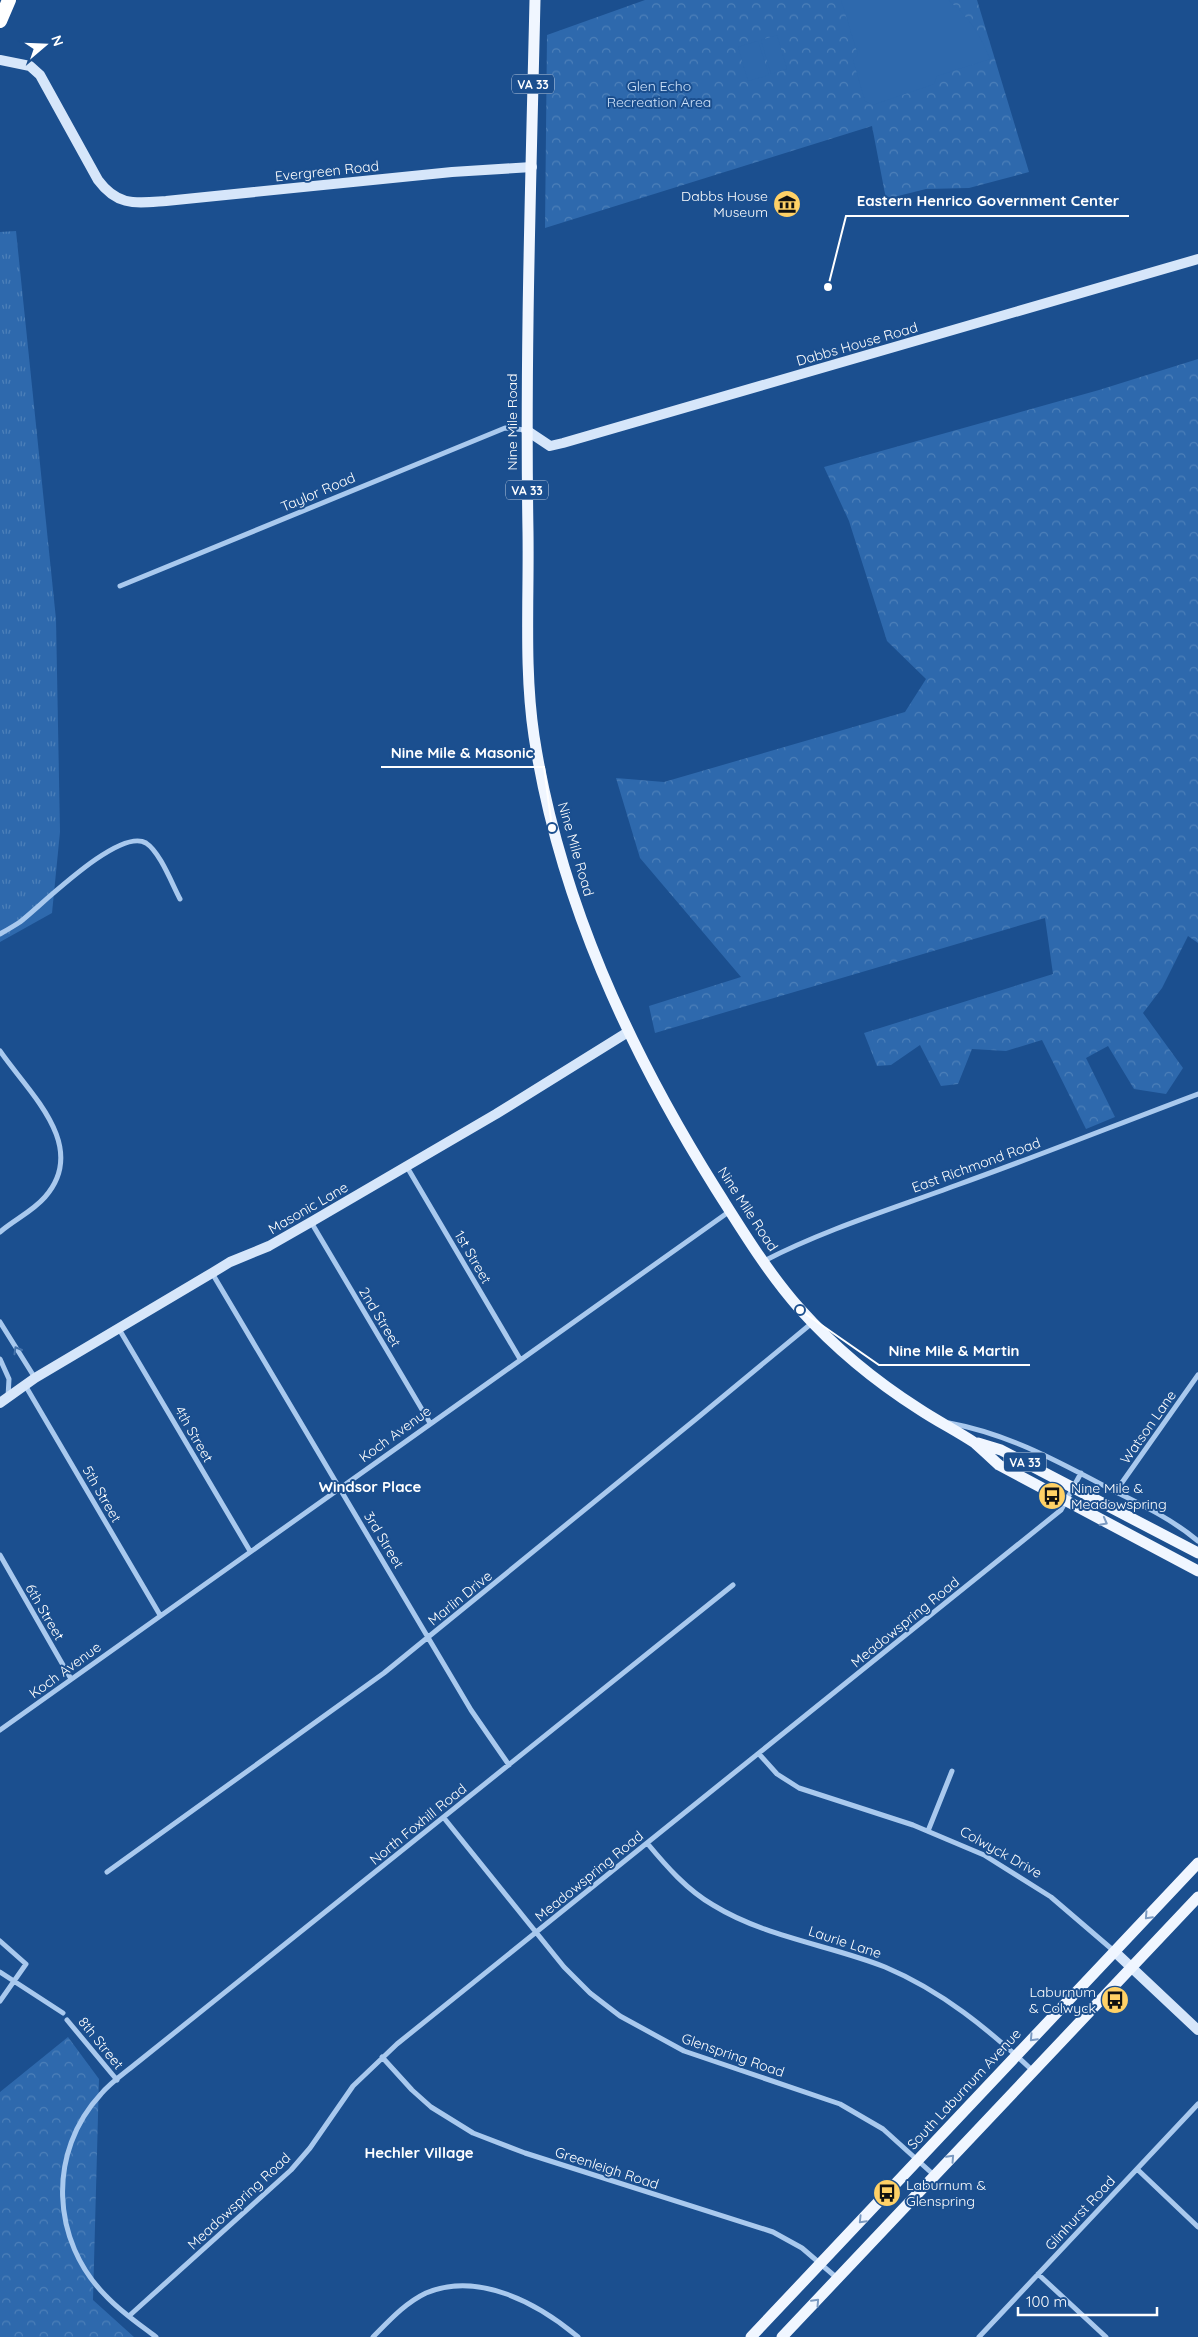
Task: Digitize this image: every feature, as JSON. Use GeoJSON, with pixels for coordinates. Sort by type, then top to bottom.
{"type":"FeatureCollection","features":[{"type":"Feature","properties":{"kind":"highway"},"geometry":{"type":"LineString","coordinates":[[0,21],[10,0]]}},
{"type":"Feature","properties":{"kind":"main road","name":"Nine Mile Road"},"geometry":{"type":"LineString","coordinates":[[535,0],[526,430],[528,684],[534,733],[552,828],[565,873],[588,939],[628,1032],[692,1152],[764,1262],[784,1290],[812,1322],[872,1377],[936,1421],[973,1442],[999,1465],[1198,1571]]}},
{"type":"Feature","properties":{"kind":"main road","name":"Nine Mile Road"},"geometry":{"type":"LineString","coordinates":[[973,1442],[1001,1450],[1198,1553]]}},
{"type":"Feature","properties":{"kind":"main road","name":"South Laburnum Avenue"},"geometry":{"type":"LineString","coordinates":[[751,2337],[1198,1862]]}},
{"type":"Feature","properties":{"kind":"main road"},"geometry":{"type":"LineString","coordinates":[[782,2337],[1198,1897]]}},
{"type":"Feature","properties":{"kind":"street","name":"Evergreen Road"},"geometry":{"type":"LineString","coordinates":[[0,60],[30,66],[40,75],[102,185],[116,198],[124,202],[166,201],[452,172],[532,167]]}},
{"type":"Feature","properties":{"kind":"street","name":"Dabbs House Road"},"geometry":{"type":"LineString","coordinates":[[526,430],[550,446],[563,443],[1198,259]]}},
{"type":"Feature","properties":{"kind":"street","name":"Taylor Road"},"geometry":{"type":"LineString","coordinates":[[120,586],[505,428],[526,430]]}},
{"type":"Feature","properties":{"kind":"street"},"geometry":{"type":"LineString","coordinates":[[0,934],[18,923],[50,894],[96,860],[128,841],[139,840],[151,847],[180,899]]}},
{"type":"Feature","properties":{"kind":"street","name":"Masonic Lane"},"geometry":{"type":"LineString","coordinates":[[4,1400],[25,1384],[230,1262],[269,1246],[312,1222],[628,1032]]}},
{"type":"Feature","properties":{"kind":"street"},"geometry":{"type":"LineString","coordinates":[[0,1051],[49,1119],[59,1142],[61,1161],[59,1173],[47,1195],[0,1232]]}},
{"type":"Feature","properties":{"kind":"street","name":"East Richmond Road"},"geometry":{"type":"LineString","coordinates":[[764,1262],[797,1244],[847,1223],[959,1185],[1198,1094]]}},
{"type":"Feature","properties":{"kind":"street","name":"1st Street"},"geometry":{"type":"LineString","coordinates":[[407,1166],[520,1359]]}},
{"type":"Feature","properties":{"kind":"street","name":"Koch Avenue"},"geometry":{"type":"LineString","coordinates":[[0,1730],[730,1211]]}},
{"type":"Feature","properties":{"kind":"street","name":"2nd Street"},"geometry":{"type":"LineString","coordinates":[[312,1222],[430,1423]]}},
{"type":"Feature","properties":{"kind":"street","name":"3rd Street"},"geometry":{"type":"LineString","coordinates":[[212,1273],[471,1710],[509,1765]]}},
{"type":"Feature","properties":{"kind":"street"},"geometry":{"type":"LineString","coordinates":[[0,1322],[35,1378]]}},
{"type":"Feature","properties":{"kind":"street","name":"Marlin Drive"},"geometry":{"type":"LineString","coordinates":[[107,1872],[306,1730],[429,1637],[812,1322]]}},
{"type":"Feature","properties":{"kind":"street","name":"4th Street"},"geometry":{"type":"LineString","coordinates":[[119,1329],[250,1551]]}},
{"type":"Feature","properties":{"kind":"street"},"geometry":{"type":"LineString","coordinates":[[0,1359],[9,1379],[4,1400]]}},
{"type":"Feature","properties":{"kind":"street","name":"Watson Lane"},"geometry":{"type":"LineString","coordinates":[[1116,1492],[1198,1375]]}},
{"type":"Feature","properties":{"kind":"street","name":"5th Street"},"geometry":{"type":"LineString","coordinates":[[25,1384],[160,1615]]}},
{"type":"Feature","properties":{"kind":"street"},"geometry":{"type":"LineString","coordinates":[[936,1421],[996,1434],[1081,1474],[1168,1519],[1198,1541]]}},
{"type":"Feature","properties":{"kind":"street","name":"Meadowspring Road"},"geometry":{"type":"LineString","coordinates":[[129,2316],[291,2170],[310,2148],[354,2086],[382,2057],[1061,1510],[1081,1474]]}},
{"type":"Feature","properties":{"kind":"street","name":"6th Street"},"geometry":{"type":"LineString","coordinates":[[0,1556],[71,1679]]}},
{"type":"Feature","properties":{"kind":"street","name":"North Foxhill Road"},"geometry":{"type":"LineString","coordinates":[[156,2337],[105,2296],[76,2257],[66,2226],[62,2204],[62,2186],[69,2147],[90,2108],[101,2093],[733,1585]]}},
{"type":"Feature","properties":{"kind":"street","name":"Colwyck Drive"},"geometry":{"type":"LineString","coordinates":[[759,1754],[777,1774],[799,1788],[928,1831],[984,1855],[1023,1878],[1076,1917],[1198,2030]]}},
{"type":"Feature","properties":{"kind":"street"},"geometry":{"type":"LineString","coordinates":[[928,1831],[952,1771]]}},
{"type":"Feature","properties":{"kind":"street","name":"Glenspring Road"},"geometry":{"type":"LineString","coordinates":[[444,1818],[535,1933],[577,1980],[605,2005],[637,2027],[684,2051],[840,2104],[883,2129],[935,2176]]}},
{"type":"Feature","properties":{"kind":"street","name":"Laurie Lane"},"geometry":{"type":"LineString","coordinates":[[647,1843],[689,1888],[724,1912],[750,1923],[862,1959],[901,1974],[962,2010],[1033,2071]]}},
{"type":"Feature","properties":{"kind":"street"},"geometry":{"type":"LineString","coordinates":[[0,1941],[26,1964],[0,2002]]}},
{"type":"Feature","properties":{"kind":"street","name":"8th Street"},"geometry":{"type":"LineString","coordinates":[[0,1972],[63,2013]]}},
{"type":"Feature","properties":{"kind":"street","name":"8th Street"},"geometry":{"type":"LineString","coordinates":[[68,2020],[117,2080]]}},
{"type":"Feature","properties":{"kind":"street","name":"Greenleigh Road"},"geometry":{"type":"LineString","coordinates":[[382,2057],[412,2090],[431,2107],[473,2133],[525,2154],[773,2232],[792,2241],[837,2279]]}},
{"type":"Feature","properties":{"kind":"street","name":"Glinhurst Road"},"geometry":{"type":"LineString","coordinates":[[979,2337],[1198,2104]]}},
{"type":"Feature","properties":{"kind":"street"},"geometry":{"type":"LineString","coordinates":[[1137,2169],[1198,2227]]}},
{"type":"Feature","properties":{"kind":"street"},"geometry":{"type":"LineString","coordinates":[[1038,2274],[1106,2337]]}},
{"type":"Feature","properties":{"kind":"street"},"geometry":{"type":"LineString","coordinates":[[373,2337],[399,2311],[432,2291],[447,2287],[471,2286],[502,2292],[532,2306],[578,2337]]}},
{"type":"Feature","properties":{"kind":"green space","name":"Glen Echo Recreation Area"},"geometry":{"type":"Polygon","coordinates":[[[645,0],[977,0],[1029,172],[969,188],[926,189],[886,199],[872,126],[545,228],[547,35],[645,0]]]}},
{"type":"Feature","properties":{"kind":"green space"},"geometry":{"type":"Polygon","coordinates":[[[841,0],[948,0],[973,27],[990,59],[937,76],[934,84],[873,105],[865,101],[853,60],[858,55],[841,0]]]}},
{"type":"Feature","properties":{"kind":"green space"},"geometry":{"type":"Polygon","coordinates":[[[777,35],[787,69],[771,74],[761,40],[777,35]]]}},
{"type":"Feature","properties":{"kind":"green space"},"geometry":{"type":"Polygon","coordinates":[[[758,41],[769,75],[748,81],[738,47],[758,41]]]}},
{"type":"Feature","properties":{"kind":"green space"},"geometry":{"type":"Polygon","coordinates":[[[16,231],[56,619],[60,832],[52,913],[0,942],[0,232],[16,231]]]}},
{"type":"Feature","properties":{"kind":"green space"},"geometry":{"type":"Polygon","coordinates":[[[1198,359],[1198,943],[1188,936],[1162,988],[1143,1013],[1183,1068],[1166,1094],[1134,1089],[1108,1046],[1086,1058],[1115,1117],[1086,1129],[1042,1040],[1006,1051],[972,1049],[958,1084],[941,1086],[920,1045],[891,1065],[877,1066],[864,1033],[1053,974],[1045,918],[655,1033],[649,1006],[741,977],[640,858],[616,778],[664,782],[905,712],[926,679],[887,641],[849,521],[824,467],[1099,390],[1198,359]]]}},
{"type":"Feature","properties":{"kind":"green space"},"geometry":{"type":"Polygon","coordinates":[[[68,2037],[99,2079],[93,2300],[134,2337],[0,2337],[0,2092],[68,2037]]]}},
{"type":"Feature","properties":{"kind":"place","name":"Dabbs House Museum"},"geometry":{"type":"Point","coordinates":[787,204]}},
{"type":"Feature","properties":{"kind":"place","name":"Eastern Henrico Government Center"},"geometry":{"type":"Point","coordinates":[828,287]}},
{"type":"Feature","properties":{"kind":"place","name":"Nine Mile & Masonic"},"geometry":{"type":"Point","coordinates":[552,828]}},
{"type":"Feature","properties":{"kind":"place","name":"Nine Mile & Martin"},"geometry":{"type":"Point","coordinates":[800,1310]}},
{"type":"Feature","properties":{"kind":"place","name":"Nine Mile & Meadowspring"},"geometry":{"type":"Point","coordinates":[1052,1496]}},
{"type":"Feature","properties":{"kind":"place","name":"Laburnum & Colwyck"},"geometry":{"type":"Point","coordinates":[1115,2000]}},
{"type":"Feature","properties":{"kind":"place","name":"Laburnum & Glenspring"},"geometry":{"type":"Point","coordinates":[887,2193]}},
{"type":"Feature","properties":{"kind":"district","name":"Windsor Place"},"geometry":{"type":"Point","coordinates":[370,1486]}},
{"type":"Feature","properties":{"kind":"district","name":"Hechler Village"},"geometry":{"type":"Point","coordinates":[419,2152]}}]}
